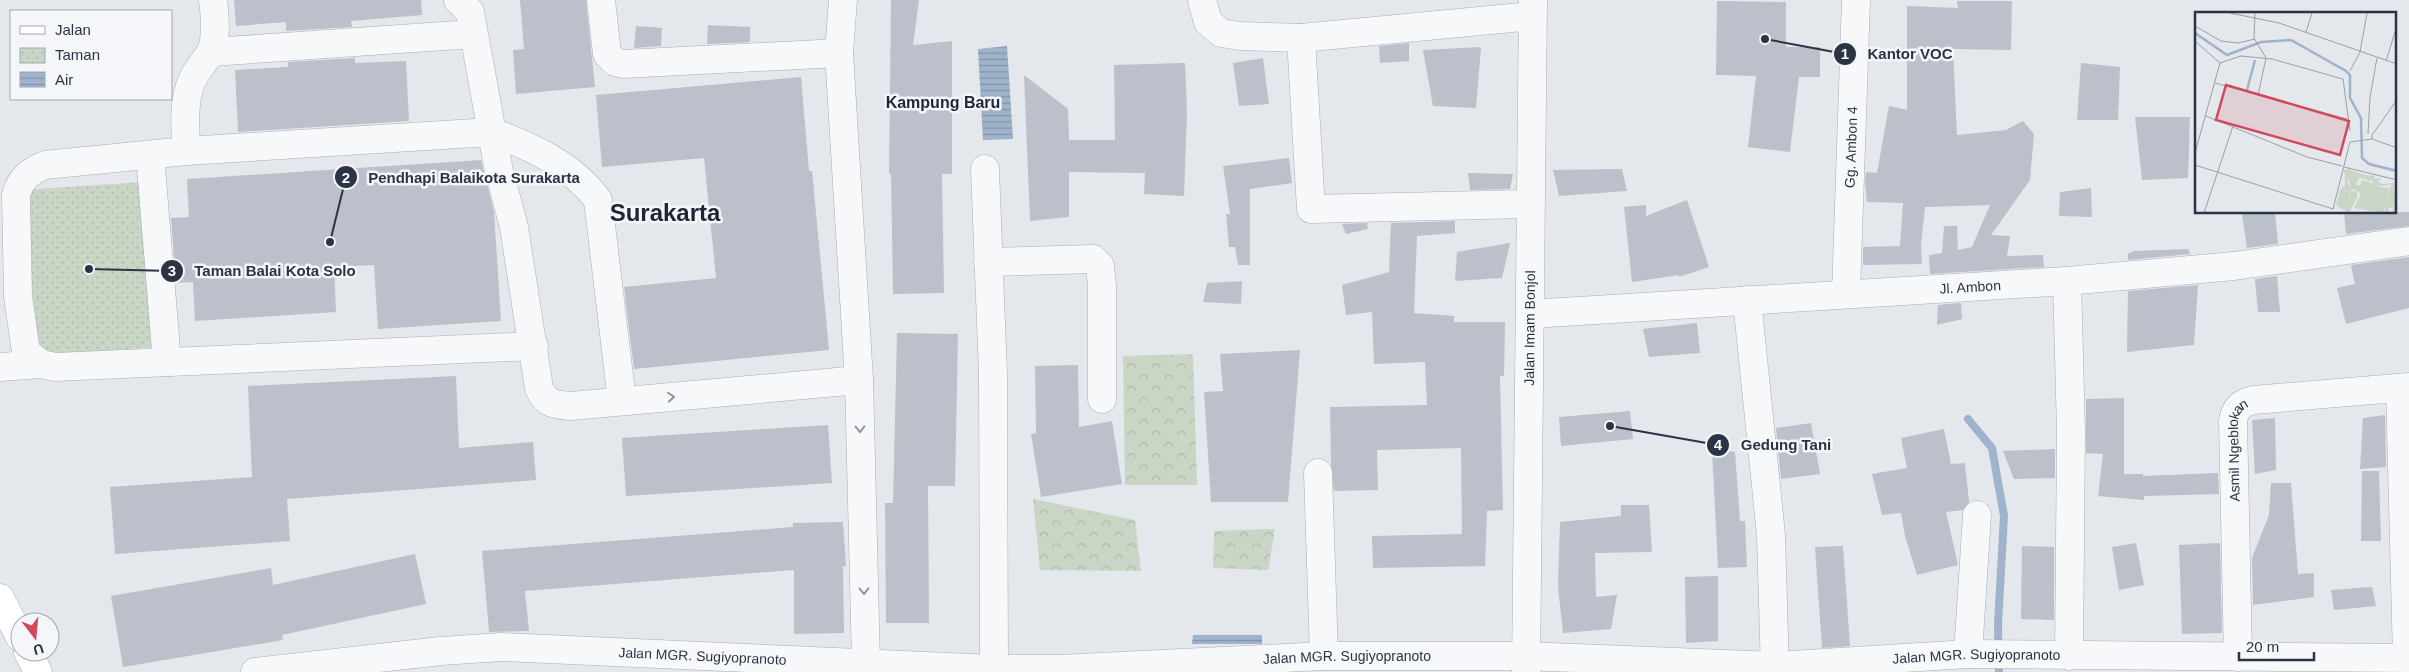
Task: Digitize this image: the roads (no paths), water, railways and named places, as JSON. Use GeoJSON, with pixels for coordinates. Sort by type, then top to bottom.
{"type":"FeatureCollection","features":[{"type":"Feature","properties":{"kind":"main road"},"geometry":{"type":"LineString","coordinates":[[0,598],[10,618]]}},
{"type":"Feature","properties":{"kind":"street"},"geometry":{"type":"LineString","coordinates":[[186,151],[186,103],[189,88],[198,67],[211,52],[215,26],[213,0]]}},
{"type":"Feature","properties":{"kind":"street"},"geometry":{"type":"LineString","coordinates":[[458,0],[470,12],[472,34],[499,171],[514,227],[540,388],[545,399],[551,404],[571,406],[858,380]]}},
{"type":"Feature","properties":{"kind":"street"},"geometry":{"type":"LineString","coordinates":[[601,0],[607,54],[615,62],[623,64],[839,53]]}},
{"type":"Feature","properties":{"kind":"street"},"geometry":{"type":"LineString","coordinates":[[843,0],[839,53],[858,380],[866,663]]}},
{"type":"Feature","properties":{"kind":"street"},"geometry":{"type":"LineString","coordinates":[[1202,0],[1208,22],[1221,33],[1240,36],[1300,38],[1532,8]]}},
{"type":"Feature","properties":{"kind":"street","name":"Gg. Ambon 4"},"geometry":{"type":"LineString","coordinates":[[1827,295],[1856,0]]}},
{"type":"Feature","properties":{"kind":"street","name":"Jalan Imam Bonjol"},"geometry":{"type":"LineString","coordinates":[[1526,664],[1532,8]]}},
{"type":"Feature","properties":{"kind":"street"},"geometry":{"type":"LineString","coordinates":[[211,52],[472,34]]}},
{"type":"Feature","properties":{"kind":"street"},"geometry":{"type":"LineString","coordinates":[[1300,38],[1311,209],[1530,204]]}},
{"type":"Feature","properties":{"kind":"street"},"geometry":{"type":"LineString","coordinates":[[41,364],[26,352],[23,340],[8,195],[29,172],[45,165],[186,151],[492,132],[528,144],[585,183],[598,200],[622,401]]}},
{"type":"Feature","properties":{"kind":"street"},"geometry":{"type":"LineString","coordinates":[[150,155],[167,362]]}},
{"type":"Feature","properties":{"kind":"street"},"geometry":{"type":"LineString","coordinates":[[985,169],[993,374],[994,669]]}},
{"type":"Feature","properties":{"kind":"street","name":"Jl. Ambon"},"geometry":{"type":"LineString","coordinates":[[1530,314],[2067,281],[2234,266],[2409,241]]}},
{"type":"Feature","properties":{"kind":"street"},"geometry":{"type":"LineString","coordinates":[[988,262],[1093,259],[1100,266],[1102,286],[1102,399]]}},
{"type":"Feature","properties":{"kind":"street"},"geometry":{"type":"LineString","coordinates":[[2067,281],[2068,364],[2071,398],[2069,656]]}},
{"type":"Feature","properties":{"kind":"street"},"geometry":{"type":"LineString","coordinates":[[1747,300],[1771,535],[1775,669]]}},
{"type":"Feature","properties":{"kind":"street"},"geometry":{"type":"LineString","coordinates":[[0,367],[41,364],[55,367],[534,346]]}},
{"type":"Feature","properties":{"kind":"street","name":"Asmil Ngeblokan"},"geometry":{"type":"LineString","coordinates":[[2238,657],[2233,421],[2236,410],[2240,405],[2254,400],[2404,387],[2408,658]]}},
{"type":"Feature","properties":{"kind":"street"},"geometry":{"type":"LineString","coordinates":[[1318,473],[1324,656]]}},
{"type":"Feature","properties":{"kind":"street"},"geometry":{"type":"LineString","coordinates":[[1977,515],[1980,655]]}},
{"type":"Feature","properties":{"kind":"street","name":"Jalan MGR. Sugiyopranoto"},"geometry":{"type":"LineString","coordinates":[[255,672],[450,650],[501,647],[994,669],[1060,670],[1256,666],[1324,656],[1526,664],[1775,669],[1980,655],[2069,656],[2173,664],[2238,657],[2408,658]]}},
{"type":"Feature","properties":{"kind":"water"},"geometry":{"type":"Polygon","coordinates":[[[1007,46],[1013,139],[983,140],[978,49],[1007,46]]]}},
{"type":"Feature","properties":{"kind":"water"},"geometry":{"type":"Polygon","coordinates":[[[1193,635],[1262,635],[1262,644],[1192,644],[1193,635]]]}},
{"type":"Feature","properties":{"kind":"waterway"},"geometry":{"type":"LineString","coordinates":[[1968,419],[1992,448],[2004,516],[1998,624],[1999,672]]}},
{"type":"Feature","properties":{"kind":"place","name":"Kantor VOC"},"geometry":{"type":"Point","coordinates":[1765,39]}},
{"type":"Feature","properties":{"kind":"place","name":"Pendhapi Balaikota Surakarta"},"geometry":{"type":"Point","coordinates":[330,242]}},
{"type":"Feature","properties":{"kind":"place","name":"Taman Balai Kota Solo"},"geometry":{"type":"Point","coordinates":[89,269]}},
{"type":"Feature","properties":{"kind":"place","name":"Gedung Tani"},"geometry":{"type":"Point","coordinates":[1610,426]}},
{"type":"Feature","properties":{"kind":"district","name":"Kampung Baru"},"geometry":{"type":"Point","coordinates":[943,102]}},
{"type":"Feature","properties":{"kind":"district","name":"Surakarta"},"geometry":{"type":"Point","coordinates":[665,213]}}]}
